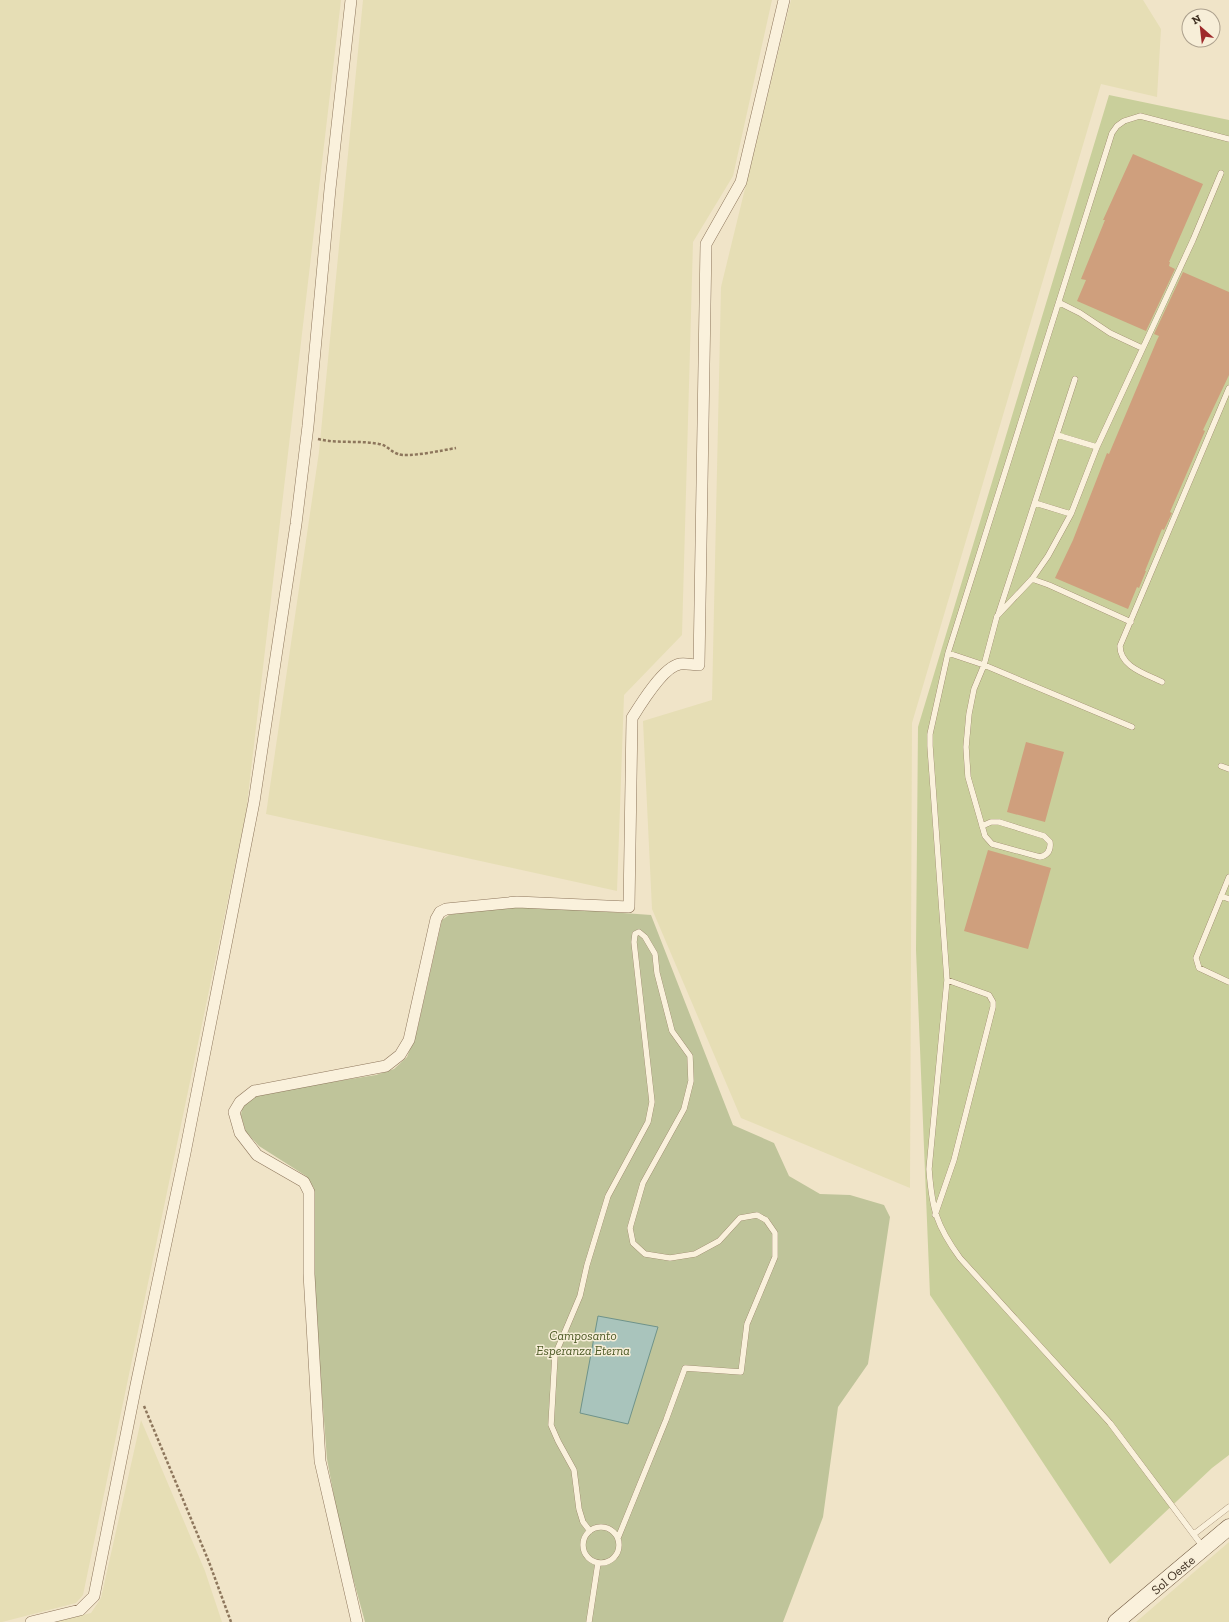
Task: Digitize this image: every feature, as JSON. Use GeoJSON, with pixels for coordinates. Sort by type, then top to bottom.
{"type":"FeatureCollection","features":[{"type":"Feature","properties":{"kind":"street"},"geometry":{"type":"LineString","coordinates":[[31,1622],[80,1610],[94,1596],[136,1385],[185,1153],[254,802],[296,524],[308,426],[330,189],[351,0]]}},
{"type":"Feature","properties":{"kind":"street"},"geometry":{"type":"LineString","coordinates":[[357,1622],[320,1461],[309,1274],[309,1192],[304,1182],[257,1154],[240,1133],[234,1112],[240,1102],[254,1091],[386,1066],[400,1055],[409,1040],[436,919],[440,912],[446,909],[517,902],[629,907],[632,718],[646,695],[663,675],[678,664],[699,665],[706,244],[741,182],[784,0]]}},
{"type":"Feature","properties":{"kind":"street","name":"Sol Oeste"},"geometry":{"type":"LineString","coordinates":[[1116,1622],[1229,1527]]}},
{"type":"Feature","properties":{"kind":"lane"},"geometry":{"type":"LineString","coordinates":[[1204,1549],[1110,1423],[960,1258],[946,1239],[935,1215],[931,1195],[930,1169],[947,980],[930,734],[948,653],[1060,303],[1112,133],[1117,126],[1132,118],[1140,116],[1229,138]]}},
{"type":"Feature","properties":{"kind":"lane"},"geometry":{"type":"LineString","coordinates":[[997,616],[1032,579],[1048,556],[1071,514],[1097,447],[1193,240],[1221,173]]}},
{"type":"Feature","properties":{"kind":"lane"},"geometry":{"type":"LineString","coordinates":[[1060,303],[1080,313],[1110,333],[1142,348]]}},
{"type":"Feature","properties":{"kind":"lane"},"geometry":{"type":"LineString","coordinates":[[982,826],[992,822],[999,822],[1044,836],[1050,842],[1050,850],[1045,855],[1040,857],[992,844],[985,836],[982,826],[968,776],[966,747],[969,714],[974,689],[984,665],[997,616],[1075,379]]}},
{"type":"Feature","properties":{"kind":"lane"},"geometry":{"type":"LineString","coordinates":[[1162,682],[1127,664],[1121,655],[1120,646],[1229,388]]}},
{"type":"Feature","properties":{"kind":"lane"},"geometry":{"type":"LineString","coordinates":[[1057,435],[1097,447]]}},
{"type":"Feature","properties":{"kind":"lane"},"geometry":{"type":"LineString","coordinates":[[1035,503],[1071,514]]}},
{"type":"Feature","properties":{"kind":"lane"},"geometry":{"type":"LineString","coordinates":[[1032,579],[1049,585],[1131,622]]}},
{"type":"Feature","properties":{"kind":"lane"},"geometry":{"type":"LineString","coordinates":[[948,653],[984,665],[1132,727]]}},
{"type":"Feature","properties":{"kind":"lane"},"geometry":{"type":"LineString","coordinates":[[1221,766],[1229,769]]}},
{"type":"Feature","properties":{"kind":"lane"},"geometry":{"type":"LineString","coordinates":[[1229,877],[1196,958],[1199,968],[1204,972],[1229,980]]}},
{"type":"Feature","properties":{"kind":"lane"},"geometry":{"type":"LineString","coordinates":[[1221,896],[1229,899]]}},
{"type":"Feature","properties":{"kind":"lane"},"geometry":{"type":"LineString","coordinates":[[590,1531],[583,1522],[579,1509],[574,1470],[551,1425],[552,1384],[555,1355],[580,1296],[587,1265],[608,1196],[648,1122],[652,1102],[634,942],[635,934],[639,932],[645,937],[655,954],[657,973],[672,1031],[690,1056],[691,1081],[684,1109],[643,1183],[630,1228],[633,1243],[645,1254],[670,1258],[695,1254],[719,1241],[740,1218],[757,1215],[766,1220],[775,1233],[775,1257],[747,1324],[741,1372],[685,1368],[666,1420],[618,1538],[619,1547],[615,1558],[598,1564],[588,1558],[583,1547],[583,1541],[590,1531],[601,1527],[612,1531],[618,1538]]}},
{"type":"Feature","properties":{"kind":"lane"},"geometry":{"type":"LineString","coordinates":[[935,1215],[954,1160],[993,1007],[993,1002],[989,995],[947,980]]}},
{"type":"Feature","properties":{"kind":"lane"},"geometry":{"type":"LineString","coordinates":[[1194,1534],[1229,1507]]}},
{"type":"Feature","properties":{"kind":"lane"},"geometry":{"type":"LineString","coordinates":[[589,1622],[598,1564]]}},
{"type":"Feature","properties":{"kind":"path"},"geometry":{"type":"LineString","coordinates":[[308,426],[316,438],[328,442],[380,444],[390,448],[398,454],[406,455],[456,448]]}},
{"type":"Feature","properties":{"kind":"path"},"geometry":{"type":"LineString","coordinates":[[136,1385],[209,1562],[231,1622]]}},
{"type":"Feature","properties":{"kind":"shaded area"},"geometry":{"type":"Polygon","coordinates":[[[0,0],[341,0],[246,813],[83,1595],[76,1603],[2,1622],[0,1622],[0,0]]]}},
{"type":"Feature","properties":{"kind":"shaded area"},"geometry":{"type":"Polygon","coordinates":[[[363,0],[772,0],[733,176],[693,242],[682,635],[624,695],[617,891],[266,814],[319,452],[363,0]]]}},
{"type":"Feature","properties":{"kind":"shaded area"},"geometry":{"type":"Polygon","coordinates":[[[791,0],[1143,0],[1161,29],[1157,97],[1101,84],[912,723],[910,1188],[741,1118],[652,909],[643,721],[712,700],[721,287],[791,0]]]}},
{"type":"Feature","properties":{"kind":"shaded area"},"geometry":{"type":"Polygon","coordinates":[[[141,1420],[205,1571],[222,1622],[55,1622],[91,1613],[101,1598],[141,1420]]]}},
{"type":"Feature","properties":{"kind":"shaded area"},"geometry":{"type":"Polygon","coordinates":[[[1229,1542],[1229,1622],[1136,1622],[1229,1542]]]}},
{"type":"Feature","properties":{"kind":"green space"},"geometry":{"type":"Polygon","coordinates":[[[1109,95],[1229,120],[1229,1455],[1212,1468],[1110,1564],[930,1295],[916,950],[918,727],[1109,95]]]}},
{"type":"Feature","properties":{"kind":"green space","name":"Camposanto Esperanza Eterna"},"geometry":{"type":"Polygon","coordinates":[[[493,907],[539,907],[651,915],[733,1125],[774,1143],[789,1176],[820,1194],[850,1195],[884,1205],[890,1217],[868,1364],[838,1407],[823,1517],[783,1622],[365,1622],[341,1534],[327,1459],[312,1266],[314,1188],[306,1176],[259,1146],[246,1132],[241,1115],[243,1103],[255,1094],[376,1075],[394,1069],[407,1057],[417,1031],[442,920],[449,915],[493,907]]]}},
{"type":"Feature","properties":{"kind":"water"},"geometry":{"type":"Polygon","coordinates":[[[598,1316],[658,1327],[628,1424],[580,1413],[598,1316]]]}},
{"type":"Feature","properties":{"kind":"building"},"geometry":{"type":"Polygon","coordinates":[[[1133,154],[1203,184],[1169,262],[1169,266],[1175,269],[1146,331],[1077,301],[1086,280],[1081,279],[1105,220],[1103,220],[1133,154]]]}},
{"type":"Feature","properties":{"kind":"building"},"geometry":{"type":"Polygon","coordinates":[[[1183,272],[1229,292],[1229,375],[1203,430],[1205,431],[1170,512],[1172,513],[1164,530],[1162,529],[1139,588],[1137,587],[1128,609],[1055,578],[1073,540],[1107,453],[1109,454],[1159,336],[1154,334],[1183,272]]]}},
{"type":"Feature","properties":{"kind":"building"},"geometry":{"type":"Polygon","coordinates":[[[1026,742],[1064,752],[1045,822],[1007,812],[1026,742]]]}},
{"type":"Feature","properties":{"kind":"building"},"geometry":{"type":"Polygon","coordinates":[[[988,850],[1051,868],[1028,949],[964,931],[988,850]]]}}]}
